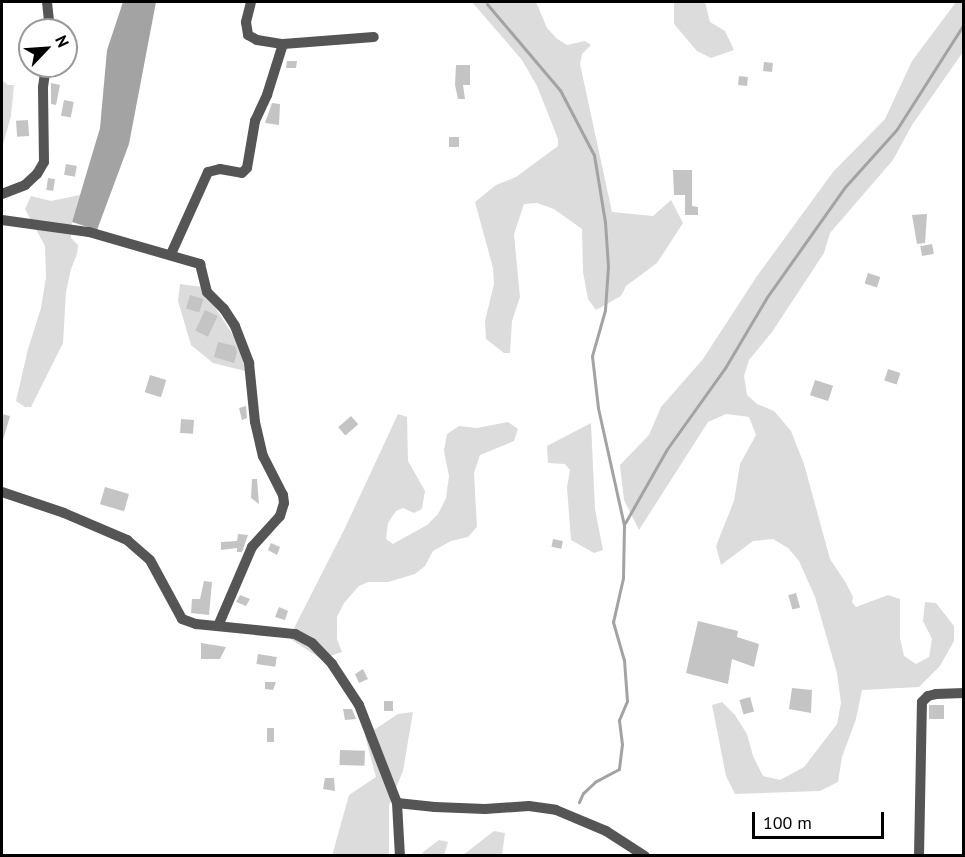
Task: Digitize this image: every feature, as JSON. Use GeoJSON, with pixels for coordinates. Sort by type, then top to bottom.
{"type":"FeatureCollection","features":[{"type":"Feature","properties":{"kind":"street"},"geometry":{"type":"LineString","coordinates":[[47,2],[49,18]]}},
{"type":"Feature","properties":{"kind":"street"},"geometry":{"type":"LineString","coordinates":[[251,2],[246,21],[248,35],[257,40],[283,44],[374,37]]}},
{"type":"Feature","properties":{"kind":"street"},"geometry":{"type":"LineString","coordinates":[[171,254],[208,172],[220,169],[242,173],[247,168],[255,121],[267,95],[283,44]]}},
{"type":"Feature","properties":{"kind":"street"},"geometry":{"type":"LineString","coordinates":[[2,194],[25,185],[37,174],[44,162],[44,78]]}},
{"type":"Feature","properties":{"kind":"street"},"geometry":{"type":"LineString","coordinates":[[2,220],[66,227],[171,254],[200,264],[207,292],[224,309],[235,326],[249,363],[255,422],[263,456],[283,495],[284,504],[280,516],[252,547],[219,626]]}},
{"type":"Feature","properties":{"kind":"street"},"geometry":{"type":"LineString","coordinates":[[2,505],[6,493],[64,513],[127,540],[150,560],[182,619],[219,626],[295,634],[312,643],[332,664],[359,705],[385,767],[397,803],[400,855]]}},
{"type":"Feature","properties":{"kind":"street"},"geometry":{"type":"LineString","coordinates":[[919,855],[922,702],[928,696],[936,694],[963,693]]}},
{"type":"Feature","properties":{"kind":"street"},"geometry":{"type":"LineString","coordinates":[[397,803],[462,809],[530,806],[556,810],[606,831],[645,855]]}},
{"type":"Feature","properties":{"kind":"shaded area"},"geometry":{"type":"Polygon","coordinates":[[[123,2],[156,2],[129,144],[97,230],[72,222],[100,128],[107,50],[123,2]]]}},
{"type":"Feature","properties":{"kind":"shaded area"},"geometry":{"type":"Polygon","coordinates":[[[472,2],[536,2],[547,28],[556,38],[567,45],[585,41],[591,45],[582,54],[580,64],[612,212],[653,216],[671,200],[683,223],[657,263],[626,286],[621,296],[596,310],[588,299],[583,272],[582,229],[554,209],[537,203],[524,204],[514,234],[520,297],[512,321],[510,353],[504,353],[486,339],[485,321],[494,284],[493,268],[475,202],[496,185],[516,177],[558,146],[558,139],[537,86],[522,60],[472,2]]]}},
{"type":"Feature","properties":{"kind":"shaded area"},"geometry":{"type":"Polygon","coordinates":[[[674,2],[705,2],[710,22],[725,31],[734,50],[711,58],[697,51],[674,24],[674,2]]]}},
{"type":"Feature","properties":{"kind":"shaded area"},"geometry":{"type":"Polygon","coordinates":[[[956,2],[963,2],[963,52],[912,125],[893,160],[830,233],[824,253],[772,332],[749,360],[744,376],[747,395],[757,404],[774,411],[791,431],[804,464],[830,559],[846,583],[853,597],[852,602],[856,607],[888,595],[900,599],[900,638],[904,656],[916,664],[929,657],[932,639],[923,621],[925,602],[936,603],[954,626],[954,641],[940,666],[919,687],[862,690],[856,719],[842,757],[838,782],[820,791],[735,794],[726,776],[712,705],[722,702],[735,715],[747,734],[753,756],[763,776],[780,780],[804,767],[837,724],[841,703],[837,673],[815,597],[799,561],[788,548],[773,539],[753,541],[721,565],[716,546],[734,501],[740,464],[756,435],[749,417],[726,414],[708,422],[639,530],[624,500],[620,465],[649,435],[661,407],[703,359],[757,276],[833,172],[885,119],[912,61],[956,2]]]}},
{"type":"Feature","properties":{"kind":"shaded area"},"geometry":{"type":"Polygon","coordinates":[[[2,80],[8,85],[14,85],[11,116],[2,148],[2,80]]]}},
{"type":"Feature","properties":{"kind":"shaded area"},"geometry":{"type":"Polygon","coordinates":[[[80,195],[72,222],[71,238],[78,245],[66,292],[63,343],[31,407],[25,407],[16,401],[28,349],[41,308],[46,277],[45,246],[25,209],[31,196],[51,201],[80,195]]]}},
{"type":"Feature","properties":{"kind":"shaded area"},"geometry":{"type":"Polygon","coordinates":[[[180,284],[202,287],[236,340],[242,353],[245,371],[213,363],[191,345],[178,301],[180,284]]]}},
{"type":"Feature","properties":{"kind":"shaded area"},"geometry":{"type":"Polygon","coordinates":[[[398,414],[407,417],[408,461],[425,491],[422,509],[414,513],[403,508],[396,511],[388,523],[386,539],[393,544],[427,525],[438,514],[446,498],[449,476],[444,451],[447,434],[459,426],[477,428],[508,422],[518,429],[514,441],[480,455],[474,473],[477,527],[468,537],[451,541],[433,551],[425,566],[415,574],[388,582],[368,582],[359,586],[344,603],[337,617],[337,639],[342,652],[321,659],[289,638],[345,528],[398,414]]]}},
{"type":"Feature","properties":{"kind":"shaded area"},"geometry":{"type":"Polygon","coordinates":[[[591,423],[595,509],[603,550],[594,553],[571,540],[567,487],[570,470],[565,464],[548,463],[547,446],[591,423]]]}},
{"type":"Feature","properties":{"kind":"shaded area"},"geometry":{"type":"Polygon","coordinates":[[[413,712],[403,771],[389,805],[389,855],[332,856],[349,795],[376,777],[365,736],[398,714],[413,712]]]}},
{"type":"Feature","properties":{"kind":"shaded area"},"geometry":{"type":"Polygon","coordinates":[[[494,831],[505,833],[502,855],[463,855],[494,831]]]}},
{"type":"Feature","properties":{"kind":"shaded area"},"geometry":{"type":"Polygon","coordinates":[[[439,840],[448,842],[444,855],[422,855],[423,852],[439,840]]]}},
{"type":"Feature","properties":{"kind":"building"},"geometry":{"type":"Polygon","coordinates":[[[287,61],[297,61],[296,68],[286,68],[287,61]]]}},
{"type":"Feature","properties":{"kind":"building"},"geometry":{"type":"Polygon","coordinates":[[[764,62],[773,63],[772,72],[763,71],[764,62]]]}},
{"type":"Feature","properties":{"kind":"building"},"geometry":{"type":"Polygon","coordinates":[[[456,65],[470,65],[470,85],[463,85],[465,99],[458,99],[455,85],[456,65]]]}},
{"type":"Feature","properties":{"kind":"building"},"geometry":{"type":"Polygon","coordinates":[[[739,76],[748,77],[747,86],[738,85],[739,76]]]}},
{"type":"Feature","properties":{"kind":"building"},"geometry":{"type":"Polygon","coordinates":[[[51,83],[60,85],[56,105],[51,104],[51,83]]]}},
{"type":"Feature","properties":{"kind":"building"},"geometry":{"type":"Polygon","coordinates":[[[64,100],[74,102],[71,118],[61,116],[64,100]]]}},
{"type":"Feature","properties":{"kind":"building"},"geometry":{"type":"Polygon","coordinates":[[[272,103],[280,104],[279,125],[265,123],[272,103]]]}},
{"type":"Feature","properties":{"kind":"building"},"geometry":{"type":"Polygon","coordinates":[[[28,120],[29,136],[17,137],[16,121],[28,120]]]}},
{"type":"Feature","properties":{"kind":"building"},"geometry":{"type":"Polygon","coordinates":[[[449,137],[459,137],[459,147],[449,147],[449,137]]]}},
{"type":"Feature","properties":{"kind":"building"},"geometry":{"type":"Polygon","coordinates":[[[66,164],[77,166],[75,177],[64,175],[66,164]]]}},
{"type":"Feature","properties":{"kind":"building"},"geometry":{"type":"Polygon","coordinates":[[[673,170],[692,170],[692,206],[698,207],[698,215],[685,215],[685,195],[674,195],[673,170]]]}},
{"type":"Feature","properties":{"kind":"building"},"geometry":{"type":"Polygon","coordinates":[[[48,178],[55,179],[53,191],[46,190],[48,178]]]}},
{"type":"Feature","properties":{"kind":"building"},"geometry":{"type":"Polygon","coordinates":[[[927,214],[925,243],[917,244],[912,215],[927,214]]]}},
{"type":"Feature","properties":{"kind":"building"},"geometry":{"type":"Polygon","coordinates":[[[932,244],[934,254],[922,256],[920,246],[932,244]]]}},
{"type":"Feature","properties":{"kind":"building"},"geometry":{"type":"Polygon","coordinates":[[[868,273],[880,277],[877,287],[865,283],[868,273]]]}},
{"type":"Feature","properties":{"kind":"building"},"geometry":{"type":"Polygon","coordinates":[[[190,295],[203,299],[199,312],[186,308],[190,295]]]}},
{"type":"Feature","properties":{"kind":"building"},"geometry":{"type":"Polygon","coordinates":[[[205,310],[218,316],[208,337],[195,331],[205,310]]]}},
{"type":"Feature","properties":{"kind":"building"},"geometry":{"type":"Polygon","coordinates":[[[218,342],[235,346],[237,352],[234,363],[214,357],[218,342]]]}},
{"type":"Feature","properties":{"kind":"building"},"geometry":{"type":"Polygon","coordinates":[[[888,369],[900,373],[897,384],[884,380],[888,369]]]}},
{"type":"Feature","properties":{"kind":"building"},"geometry":{"type":"Polygon","coordinates":[[[150,375],[166,380],[161,397],[145,392],[150,375]]]}},
{"type":"Feature","properties":{"kind":"building"},"geometry":{"type":"Polygon","coordinates":[[[815,380],[833,386],[828,401],[810,395],[815,380]]]}},
{"type":"Feature","properties":{"kind":"building"},"geometry":{"type":"Polygon","coordinates":[[[246,406],[247,418],[242,420],[239,408],[246,406]]]}},
{"type":"Feature","properties":{"kind":"building"},"geometry":{"type":"Polygon","coordinates":[[[2,414],[10,416],[3,440],[2,440],[2,414]]]}},
{"type":"Feature","properties":{"kind":"building"},"geometry":{"type":"Polygon","coordinates":[[[351,416],[358,424],[345,435],[338,427],[351,416]]]}},
{"type":"Feature","properties":{"kind":"building"},"geometry":{"type":"Polygon","coordinates":[[[181,419],[194,420],[193,434],[180,433],[181,419]]]}},
{"type":"Feature","properties":{"kind":"building"},"geometry":{"type":"Polygon","coordinates":[[[252,479],[257,479],[259,504],[251,498],[252,479]]]}},
{"type":"Feature","properties":{"kind":"building"},"geometry":{"type":"Polygon","coordinates":[[[105,487],[129,494],[124,511],[100,504],[105,487]]]}},
{"type":"Feature","properties":{"kind":"building"},"geometry":{"type":"Polygon","coordinates":[[[238,534],[248,535],[242,552],[237,552],[237,548],[221,550],[221,542],[237,541],[238,534]]]}},
{"type":"Feature","properties":{"kind":"building"},"geometry":{"type":"Polygon","coordinates":[[[553,539],[563,541],[561,549],[551,547],[553,539]]]}},
{"type":"Feature","properties":{"kind":"building"},"geometry":{"type":"Polygon","coordinates":[[[271,543],[280,547],[277,555],[268,550],[271,543]]]}},
{"type":"Feature","properties":{"kind":"building"},"geometry":{"type":"Polygon","coordinates":[[[204,581],[212,582],[209,615],[191,613],[192,599],[200,599],[204,581]]]}},
{"type":"Feature","properties":{"kind":"building"},"geometry":{"type":"Polygon","coordinates":[[[796,593],[800,607],[792,610],[788,595],[796,593]]]}},
{"type":"Feature","properties":{"kind":"building"},"geometry":{"type":"Polygon","coordinates":[[[240,595],[250,599],[246,606],[236,602],[240,595]]]}},
{"type":"Feature","properties":{"kind":"building"},"geometry":{"type":"Polygon","coordinates":[[[279,607],[288,611],[285,620],[275,617],[279,607]]]}},
{"type":"Feature","properties":{"kind":"building"},"geometry":{"type":"Polygon","coordinates":[[[698,621],[738,631],[737,637],[759,644],[754,667],[732,659],[728,684],[686,673],[698,621]]]}},
{"type":"Feature","properties":{"kind":"building"},"geometry":{"type":"Polygon","coordinates":[[[201,643],[226,647],[220,659],[201,659],[201,643]]]}},
{"type":"Feature","properties":{"kind":"building"},"geometry":{"type":"Polygon","coordinates":[[[258,654],[277,657],[275,667],[256,664],[258,654]]]}},
{"type":"Feature","properties":{"kind":"building"},"geometry":{"type":"Polygon","coordinates":[[[363,669],[368,679],[359,683],[355,674],[363,669]]]}},
{"type":"Feature","properties":{"kind":"building"},"geometry":{"type":"Polygon","coordinates":[[[265,682],[276,682],[273,690],[265,689],[265,682]]]}},
{"type":"Feature","properties":{"kind":"building"},"geometry":{"type":"Polygon","coordinates":[[[792,688],[812,690],[811,713],[789,709],[792,688]]]}},
{"type":"Feature","properties":{"kind":"building"},"geometry":{"type":"Polygon","coordinates":[[[750,697],[754,711],[744,714],[739,700],[750,697]]]}},
{"type":"Feature","properties":{"kind":"building"},"geometry":{"type":"Polygon","coordinates":[[[384,701],[393,701],[393,711],[384,711],[384,701]]]}},
{"type":"Feature","properties":{"kind":"building"},"geometry":{"type":"Polygon","coordinates":[[[929,705],[944,705],[944,719],[929,719],[929,705]]]}},
{"type":"Feature","properties":{"kind":"building"},"geometry":{"type":"Polygon","coordinates":[[[343,709],[352,709],[356,719],[345,720],[343,709]]]}},
{"type":"Feature","properties":{"kind":"building"},"geometry":{"type":"Polygon","coordinates":[[[267,728],[274,728],[274,742],[267,742],[267,728]]]}},
{"type":"Feature","properties":{"kind":"building"},"geometry":{"type":"Polygon","coordinates":[[[340,750],[365,751],[364,766],[339,765],[340,750]]]}},
{"type":"Feature","properties":{"kind":"building"},"geometry":{"type":"Polygon","coordinates":[[[325,778],[334,778],[335,791],[323,789],[325,778]]]}},
{"type":"Feature","properties":{"kind":"waterway"},"geometry":{"type":"LineString","coordinates":[[487,4],[560,90],[594,155],[605,222],[608,266],[605,310],[592,356],[598,408],[624,525],[623,578],[613,622],[624,660],[627,701],[619,720],[622,744],[619,769],[595,782],[583,793],[579,802]]}},
{"type":"Feature","properties":{"kind":"waterway"},"geometry":{"type":"LineString","coordinates":[[625,523],[667,449],[725,368],[767,297],[845,187],[897,129],[964,24]]}}]}
